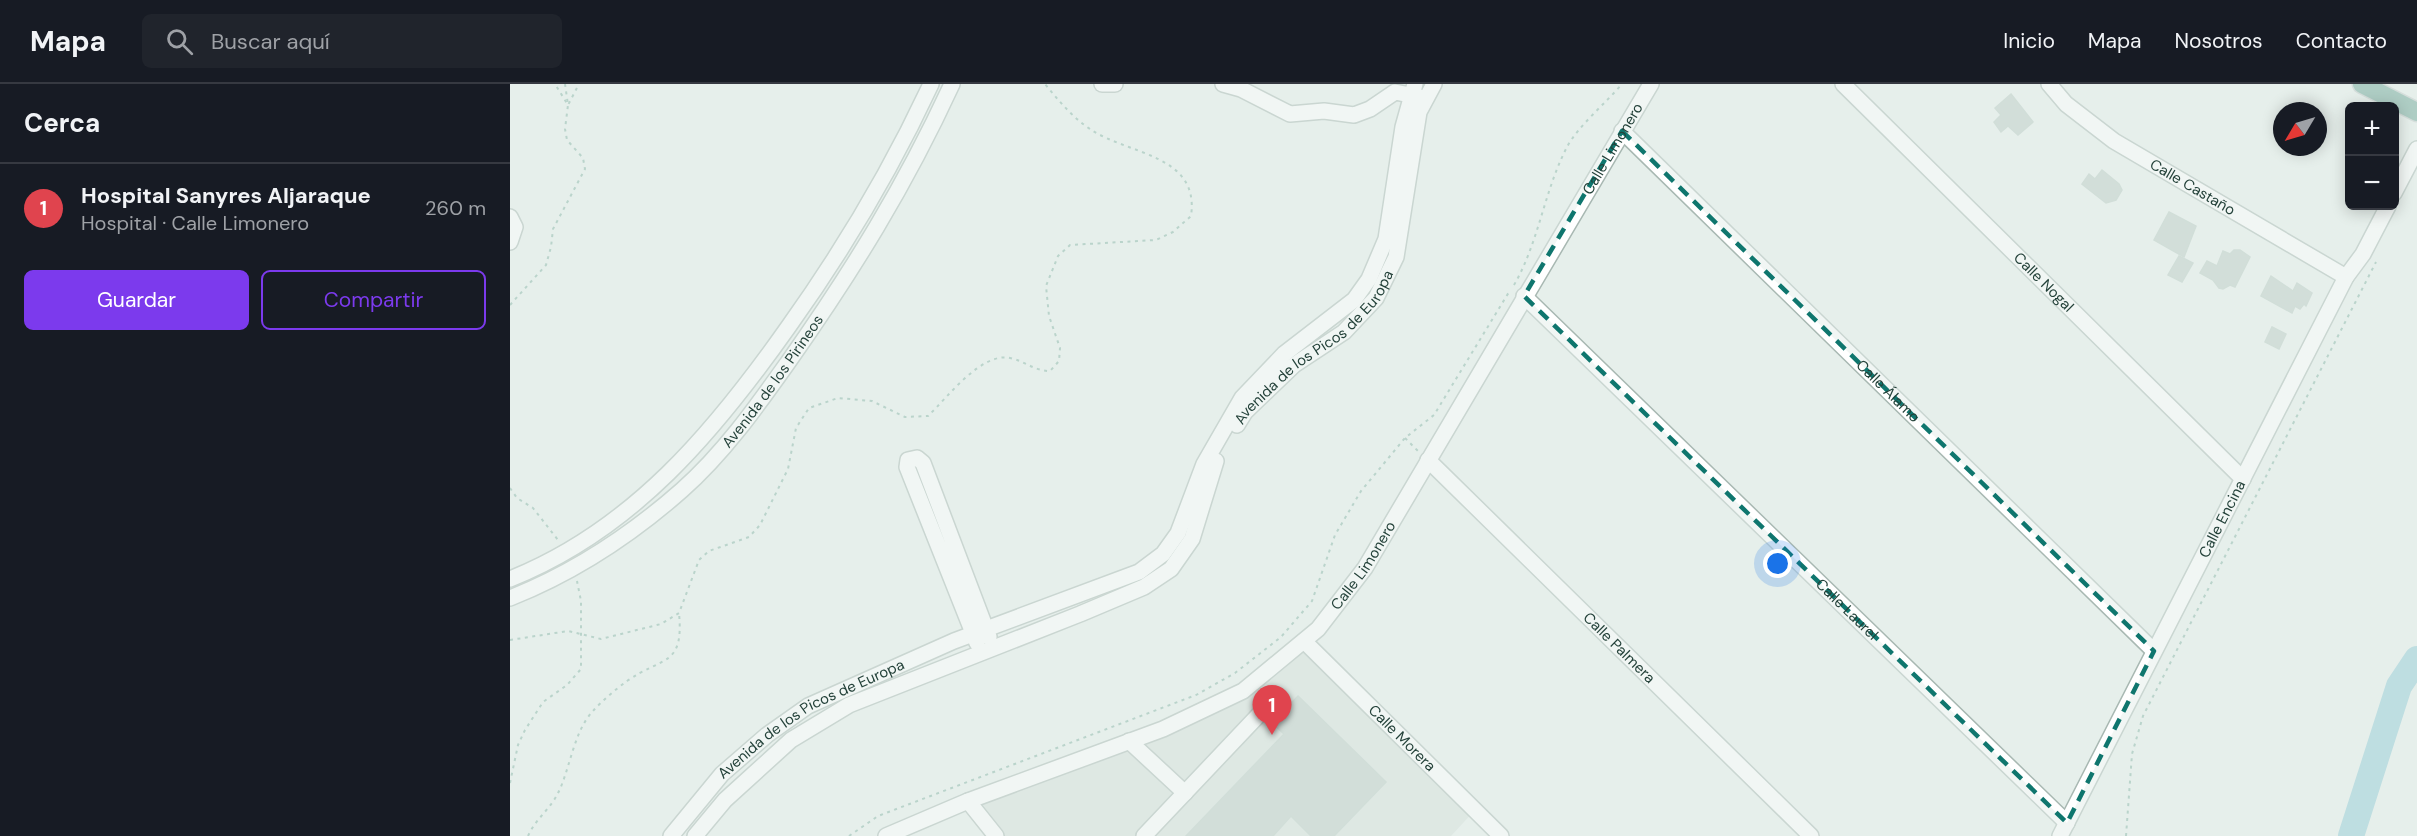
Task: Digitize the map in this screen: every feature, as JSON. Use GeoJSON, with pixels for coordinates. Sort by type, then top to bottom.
{"type":"FeatureCollection","features":[{"type":"Feature","properties":{"kind":"main road"},"geometry":{"type":"LineString","coordinates":[[2362,84],[2417,112]]}},
{"type":"Feature","properties":{"kind":"street","name":"Avenida de los Pirineos"},"geometry":{"type":"LineString","coordinates":[[510,579],[599,530],[668,476],[744,390],[856,227],[907,137],[931,84]]}},
{"type":"Feature","properties":{"kind":"street","name":"Avenida de los Pirineos"},"geometry":{"type":"LineString","coordinates":[[510,598],[544,584],[613,544],[683,489],[758,404],[871,240],[921,151],[952,84]]}},
{"type":"Feature","properties":{"kind":"street"},"geometry":{"type":"LineString","coordinates":[[1102,84],[1115,84]]}},
{"type":"Feature","properties":{"kind":"street"},"geometry":{"type":"LineString","coordinates":[[1223,84],[1241,89],[1290,114],[1324,111],[1354,115],[1370,109],[1395,92],[1417,93]]}},
{"type":"Feature","properties":{"kind":"street","name":"Avenida de los Picos de Europa"},"geometry":{"type":"LineString","coordinates":[[671,836],[722,774],[768,735],[808,706],[980,632],[1139,572],[1163,554],[1178,533],[1204,464],[1242,398],[1284,354],[1354,300],[1369,279],[1386,238],[1403,127],[1417,93],[1434,84]]}},
{"type":"Feature","properties":{"kind":"street","name":"Calle Limonero"},"geometry":{"type":"LineString","coordinates":[[886,836],[968,801],[1163,729],[1243,691],[1318,629],[1365,568],[1650,84]]}},
{"type":"Feature","properties":{"kind":"street","name":"Calle Nogal"},"geometry":{"type":"LineString","coordinates":[[1843,84],[2243,479]]}},
{"type":"Feature","properties":{"kind":"street","name":"Calle Castaño"},"geometry":{"type":"LineString","coordinates":[[2049,84],[2066,104],[2114,141],[2346,277]]}},
{"type":"Feature","properties":{"kind":"street","name":"Avenida de los Picos de Europa"},"geometry":{"type":"LineString","coordinates":[[695,836],[725,800],[791,740],[849,705],[1144,587],[1171,569],[1192,539],[1212,467],[1245,412],[1294,365],[1344,332],[1376,298],[1396,257],[1419,112],[1417,93]]}},
{"type":"Feature","properties":{"kind":"street","name":"Calle Álamo"},"geometry":{"type":"LineString","coordinates":[[1622,131],[2154,651]]}},
{"type":"Feature","properties":{"kind":"street"},"geometry":{"type":"LineString","coordinates":[[2399,183],[2417,149]]}},
{"type":"Feature","properties":{"kind":"street","name":"Calle Encina"},"geometry":{"type":"LineString","coordinates":[[2063,830],[2346,277],[2363,254],[2386,210]]}},
{"type":"Feature","properties":{"kind":"street"},"geometry":{"type":"LineString","coordinates":[[510,217],[515,227],[510,242]]}},
{"type":"Feature","properties":{"kind":"street","name":"Calle Laurel"},"geometry":{"type":"LineString","coordinates":[[1524,296],[2063,830]]}},
{"type":"Feature","properties":{"kind":"street"},"geometry":{"type":"LineString","coordinates":[[980,632],[923,463],[917,458],[908,460],[908,467],[987,650]]}},
{"type":"Feature","properties":{"kind":"street","name":"Calle Palmera"},"geometry":{"type":"LineString","coordinates":[[1428,460],[1811,836]]}},
{"type":"Feature","properties":{"kind":"street","name":"Calle Morera"},"geometry":{"type":"LineString","coordinates":[[1304,641],[1501,836]]}},
{"type":"Feature","properties":{"kind":"street"},"geometry":{"type":"LineString","coordinates":[[1144,836],[1269,704]]}},
{"type":"Feature","properties":{"kind":"street"},"geometry":{"type":"LineString","coordinates":[[1129,741],[1185,793]]}},
{"type":"Feature","properties":{"kind":"street"},"geometry":{"type":"LineString","coordinates":[[968,801],[996,836]]}},
{"type":"Feature","properties":{"kind":"path"},"geometry":{"type":"LineString","coordinates":[[555,84],[568,105]]}},
{"type":"Feature","properties":{"kind":"path"},"geometry":{"type":"LineString","coordinates":[[510,305],[546,265],[553,230],[585,169],[583,158],[567,140],[565,129],[568,105],[565,84]]}},
{"type":"Feature","properties":{"kind":"path"},"geometry":{"type":"LineString","coordinates":[[568,105],[579,84]]}},
{"type":"Feature","properties":{"kind":"path"},"geometry":{"type":"LineString","coordinates":[[528,836],[533,825],[557,795],[569,759],[591,712],[627,681],[666,662],[676,649],[681,634],[679,613],[699,560],[709,551],[749,537],[760,525],[788,469],[796,428],[809,408],[838,398],[872,401],[905,417],[928,416],[984,361],[999,357],[1012,358],[1039,371],[1050,371],[1059,361],[1060,348],[1049,316],[1046,286],[1058,256],[1070,245],[1156,240],[1173,232],[1191,216],[1194,199],[1186,181],[1170,165],[1092,131],[1068,112],[1045,84]]}},
{"type":"Feature","properties":{"kind":"path"},"geometry":{"type":"LineString","coordinates":[[849,836],[878,816],[1196,695],[1234,673],[1281,637],[1312,601],[1335,535],[1361,491],[1406,438],[1434,415],[1525,266],[1534,231],[1569,144],[1622,84]]}},
{"type":"Feature","properties":{"kind":"path"},"geometry":{"type":"LineString","coordinates":[[2126,836],[2132,754],[2143,716],[2379,256]]}},
{"type":"Feature","properties":{"kind":"path"},"geometry":{"type":"LineString","coordinates":[[1406,438],[1428,460]]}},
{"type":"Feature","properties":{"kind":"path"},"geometry":{"type":"LineString","coordinates":[[510,488],[517,498],[533,508],[553,531],[564,550]]}},
{"type":"Feature","properties":{"kind":"path"},"geometry":{"type":"LineString","coordinates":[[510,783],[518,745],[525,730],[543,702],[567,685],[580,669],[583,654],[580,634],[581,601],[575,566]]}},
{"type":"Feature","properties":{"kind":"path"},"geometry":{"type":"LineString","coordinates":[[510,640],[568,632],[602,639],[661,624],[679,613]]}},
{"type":"Feature","properties":{"kind":"highlighted area"},"geometry":{"type":"Polygon","coordinates":[[[1622,131],[2154,651],[2067,823],[1524,296],[1622,131]]]}},
{"type":"Feature","properties":{"kind":"shaded area"},"geometry":{"type":"Polygon","coordinates":[[[1304,641],[1475,810],[1451,836],[996,836],[968,801],[1243,691],[1304,641]]]}},
{"type":"Feature","properties":{"kind":"building"},"geometry":{"type":"Polygon","coordinates":[[[2011,94],[2033,122],[2018,135],[2008,126],[2001,132],[1994,122],[2001,115],[1995,108],[2011,94]]]}},
{"type":"Feature","properties":{"kind":"building"},"geometry":{"type":"Polygon","coordinates":[[[2102,170],[2119,184],[2122,190],[2116,200],[2106,203],[2082,184],[2089,174],[2095,179],[2102,170]]]}},
{"type":"Feature","properties":{"kind":"building"},"geometry":{"type":"Polygon","coordinates":[[[2169,212],[2196,226],[2184,257],[2154,240],[2169,212]]]}},
{"type":"Feature","properties":{"kind":"building"},"geometry":{"type":"Polygon","coordinates":[[[2234,250],[2240,250],[2250,257],[2235,287],[2230,285],[2223,289],[2219,288],[2213,280],[2200,273],[2207,261],[2217,266],[2223,251],[2230,254],[2234,250]]]}},
{"type":"Feature","properties":{"kind":"building"},"geometry":{"type":"Polygon","coordinates":[[[2179,256],[2193,263],[2182,282],[2168,275],[2179,256]]]}},
{"type":"Feature","properties":{"kind":"building"},"geometry":{"type":"Polygon","coordinates":[[[2271,276],[2293,291],[2297,283],[2312,293],[2306,306],[2304,304],[2300,309],[2295,306],[2292,313],[2261,296],[2271,276]]]}},
{"type":"Feature","properties":{"kind":"building"},"geometry":{"type":"Polygon","coordinates":[[[2272,327],[2286,334],[2279,349],[2265,342],[2272,327]]]}},
{"type":"Feature","properties":{"kind":"building"},"geometry":{"type":"Polygon","coordinates":[[[1298,696],[1386,782],[1334,836],[1311,836],[1291,816],[1273,836],[1186,836],[1284,734],[1272,723],[1298,696]]]}},
{"type":"Feature","properties":{"kind":"waterway"},"geometry":{"type":"LineString","coordinates":[[2351,836],[2399,686],[2417,659]]}},
{"type":"Feature","properties":{"kind":"place","name":"Hospital Sanyres Aljaraque"},"geometry":{"type":"Point","coordinates":[1272,735]}}]}
